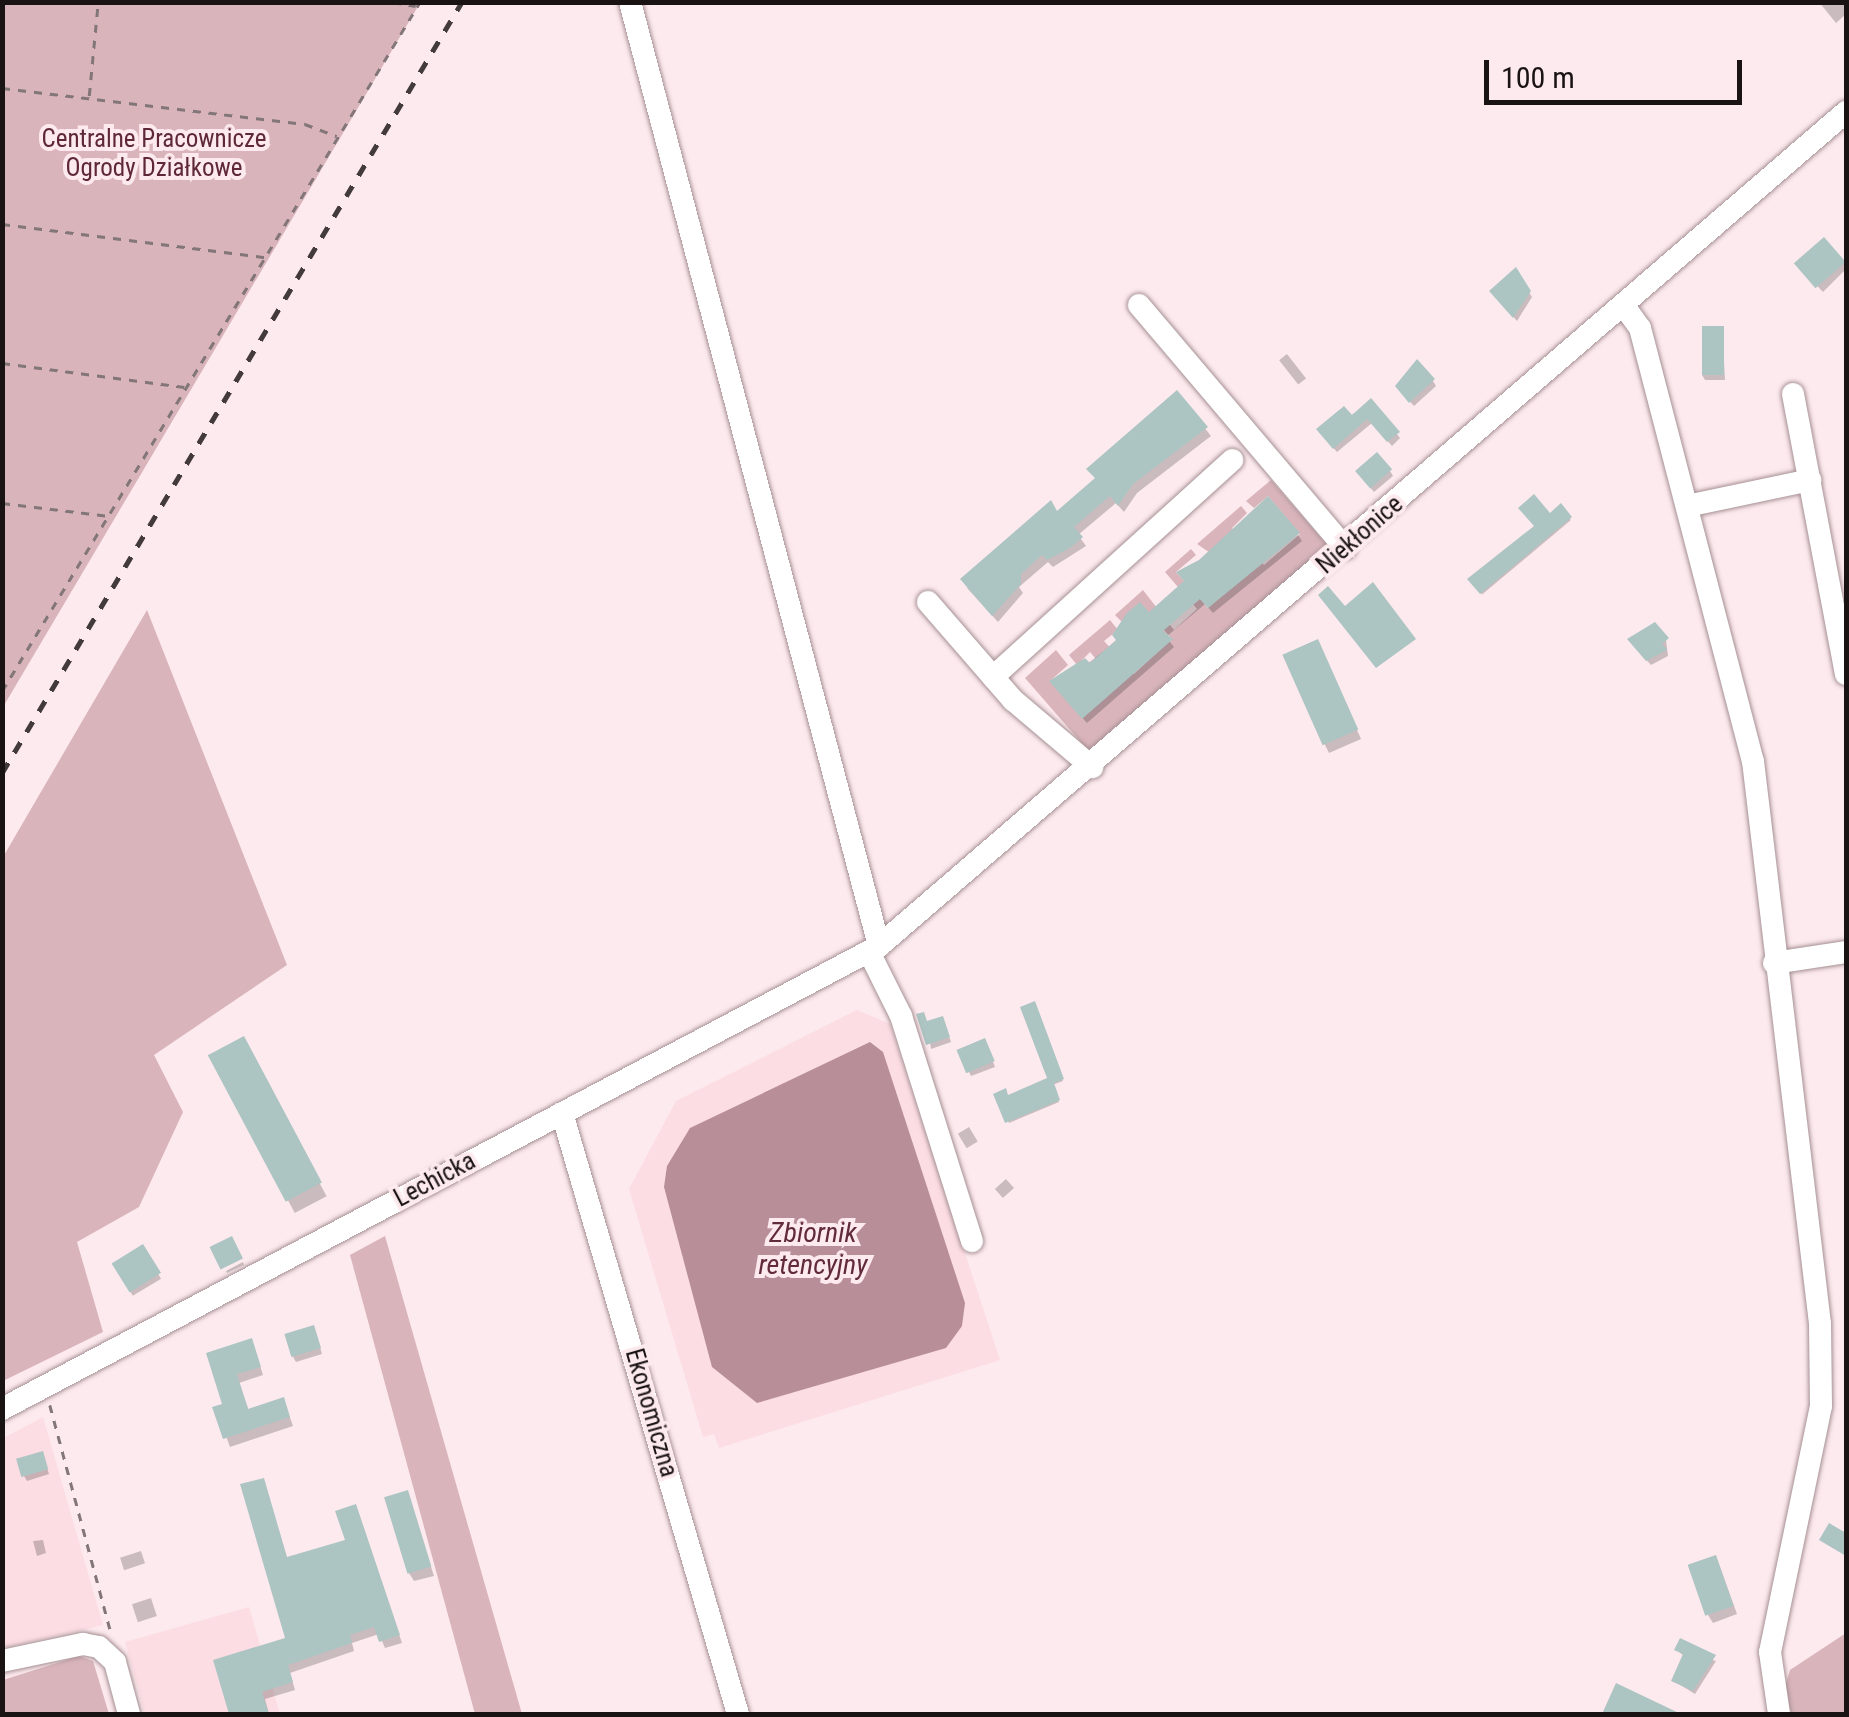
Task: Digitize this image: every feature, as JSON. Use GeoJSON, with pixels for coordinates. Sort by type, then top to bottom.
{"type":"FeatureCollection","features":[{"type":"Feature","properties":{"kind":"street"},"geometry":{"type":"LineString","coordinates":[[630,2],[874,949],[901,1016],[972,1240]]}},
{"type":"Feature","properties":{"kind":"street","name":"Niekłonice"},"geometry":{"type":"LineString","coordinates":[[874,949],[1092,767],[1846,112]]}},
{"type":"Feature","properties":{"kind":"street"},"geometry":{"type":"LineString","coordinates":[[1139,305],[1345,548]]}},
{"type":"Feature","properties":{"kind":"street"},"geometry":{"type":"LineString","coordinates":[[1624,306],[1640,328],[1753,761],[1823,1363],[1813,1452],[1773,1626],[1770,1672],[1779,1714]]}},
{"type":"Feature","properties":{"kind":"street"},"geometry":{"type":"LineString","coordinates":[[1794,394],[1846,674]]}},
{"type":"Feature","properties":{"kind":"street"},"geometry":{"type":"LineString","coordinates":[[993,677],[1232,460]]}},
{"type":"Feature","properties":{"kind":"street"},"geometry":{"type":"LineString","coordinates":[[1686,506],[1810,480]]}},
{"type":"Feature","properties":{"kind":"street"},"geometry":{"type":"LineString","coordinates":[[928,602],[993,677],[1092,767]]}},
{"type":"Feature","properties":{"kind":"street","name":"Lechicka"},"geometry":{"type":"LineString","coordinates":[[2,1409],[874,949]]}},
{"type":"Feature","properties":{"kind":"street"},"geometry":{"type":"LineString","coordinates":[[1774,963],[1846,952]]}},
{"type":"Feature","properties":{"kind":"street","name":"Ekonomiczna"},"geometry":{"type":"LineString","coordinates":[[562,1113],[738,1714]]}},
{"type":"Feature","properties":{"kind":"street"},"geometry":{"type":"LineString","coordinates":[[2,1662],[83,1644],[100,1647],[114,1662],[129,1714]]}},
{"type":"Feature","properties":{"kind":"path"},"geometry":{"type":"LineString","coordinates":[[89,98],[98,2]]}},
{"type":"Feature","properties":{"kind":"path"},"geometry":{"type":"LineString","coordinates":[[2,691],[419,4],[393,2]]}},
{"type":"Feature","properties":{"kind":"path"},"geometry":{"type":"LineString","coordinates":[[2,88],[305,124],[339,137]]}},
{"type":"Feature","properties":{"kind":"path"},"geometry":{"type":"LineString","coordinates":[[2,224],[266,257]]}},
{"type":"Feature","properties":{"kind":"path"},"geometry":{"type":"LineString","coordinates":[[2,363],[186,388]]}},
{"type":"Feature","properties":{"kind":"path"},"geometry":{"type":"LineString","coordinates":[[2,502],[110,516]]}},
{"type":"Feature","properties":{"kind":"path"},"geometry":{"type":"LineString","coordinates":[[44,1387],[112,1626],[100,1647]]}},
{"type":"Feature","properties":{"kind":"shaded area","name":"Zbiornik retencyjny"},"geometry":{"type":"Polygon","coordinates":[[[857,1010],[890,1024],[1000,1360],[719,1448],[714,1434],[703,1437],[629,1189],[676,1101],[857,1010]]]}},
{"type":"Feature","properties":{"kind":"shaded area"},"geometry":{"type":"Polygon","coordinates":[[[43,1417],[103,1625],[3,1648],[2,1439],[43,1417]]]}},
{"type":"Feature","properties":{"kind":"shaded area"},"geometry":{"type":"Polygon","coordinates":[[[249,1607],[280,1714],[145,1714],[125,1642],[249,1607]]]}},
{"type":"Feature","properties":{"kind":"green space","name":"Centralne Pracownicze Ogrody Działkowe"},"geometry":{"type":"Polygon","coordinates":[[[2,3],[420,3],[3,707],[2,3]]]}},
{"type":"Feature","properties":{"kind":"green space"},"geometry":{"type":"Polygon","coordinates":[[[1271,480],[1329,547],[1092,755],[1025,678],[1056,650],[1068,665],[1050,681],[1119,686],[1090,652],[1077,665],[1069,655],[1110,620],[1118,630],[1104,641],[1134,674],[1172,639],[1140,603],[1122,622],[1115,615],[1143,590],[1174,630],[1197,609],[1165,572],[1191,549],[1196,555],[1176,572],[1208,608],[1244,576],[1197,544],[1241,506],[1247,513],[1232,528],[1264,565],[1300,534],[1268,496],[1254,508],[1246,501],[1271,480]]]}},
{"type":"Feature","properties":{"kind":"green space"},"geometry":{"type":"Polygon","coordinates":[[[147,610],[287,965],[154,1055],[183,1112],[139,1207],[77,1242],[103,1332],[3,1381],[3,857],[147,610]]]}},
{"type":"Feature","properties":{"kind":"green space"},"geometry":{"type":"Polygon","coordinates":[[[385,1236],[522,1714],[475,1714],[350,1255],[385,1236]]]}},
{"type":"Feature","properties":{"kind":"green space"},"geometry":{"type":"Polygon","coordinates":[[[1846,1633],[1846,1714],[1792,1714],[1783,1693],[1790,1670],[1846,1633]]]}},
{"type":"Feature","properties":{"kind":"green space"},"geometry":{"type":"Polygon","coordinates":[[[79,1656],[93,1661],[109,1714],[3,1714],[3,1680],[79,1656]]]}},
{"type":"Feature","properties":{"kind":"water","name":"Zbiornik retencyjny"},"geometry":{"type":"Polygon","coordinates":[[[870,1042],[883,1052],[965,1303],[962,1326],[946,1348],[757,1403],[712,1367],[664,1187],[667,1166],[690,1128],[870,1042]]]}},
{"type":"Feature","properties":{"kind":"building"},"geometry":{"type":"Polygon","coordinates":[[[1824,237],[1846,262],[1815,288],[1794,263],[1824,237]]]}},
{"type":"Feature","properties":{"kind":"building"},"geometry":{"type":"Polygon","coordinates":[[[1516,267],[1531,291],[1513,318],[1489,291],[1516,267]]]}},
{"type":"Feature","properties":{"kind":"building"},"geometry":{"type":"Polygon","coordinates":[[[1702,326],[1724,326],[1724,375],[1702,375],[1702,326]]]}},
{"type":"Feature","properties":{"kind":"building"},"geometry":{"type":"Polygon","coordinates":[[[1417,359],[1435,379],[1409,403],[1395,386],[1417,359]]]}},
{"type":"Feature","properties":{"kind":"building"},"geometry":{"type":"Polygon","coordinates":[[[1177,390],[1208,427],[1133,484],[1118,506],[1110,496],[1074,527],[1083,537],[1070,548],[1047,560],[1042,555],[1021,574],[1021,584],[992,616],[960,579],[1051,500],[1057,511],[1095,478],[1086,469],[1177,390]]]}},
{"type":"Feature","properties":{"kind":"building"},"geometry":{"type":"Polygon","coordinates":[[[1371,398],[1400,432],[1387,442],[1367,419],[1333,449],[1316,429],[1344,406],[1352,415],[1371,398]]]}},
{"type":"Feature","properties":{"kind":"building"},"geometry":{"type":"Polygon","coordinates":[[[1377,452],[1392,469],[1370,488],[1355,471],[1377,452]]]}},
{"type":"Feature","properties":{"kind":"building"},"geometry":{"type":"Polygon","coordinates":[[[1534,494],[1550,513],[1561,503],[1572,517],[1480,594],[1467,579],[1534,526],[1518,508],[1534,494]]]}},
{"type":"Feature","properties":{"kind":"building"},"geometry":{"type":"Polygon","coordinates":[[[1268,496],[1300,533],[1208,608],[1200,599],[1163,631],[1173,639],[1082,719],[1049,681],[1085,658],[1090,663],[1116,640],[1112,635],[1127,613],[1140,602],[1149,612],[1184,581],[1176,572],[1199,560],[1268,496]]]}},
{"type":"Feature","properties":{"kind":"building"},"geometry":{"type":"Polygon","coordinates":[[[1373,582],[1416,639],[1376,668],[1318,595],[1328,586],[1345,606],[1373,582]]]}},
{"type":"Feature","properties":{"kind":"building"},"geometry":{"type":"Polygon","coordinates":[[[1655,622],[1669,638],[1662,644],[1667,650],[1646,661],[1627,639],[1655,622]]]}},
{"type":"Feature","properties":{"kind":"building"},"geometry":{"type":"Polygon","coordinates":[[[1318,639],[1358,729],[1323,745],[1282,655],[1318,639]]]}},
{"type":"Feature","properties":{"kind":"building"},"geometry":{"type":"Polygon","coordinates":[[[1035,1001],[1064,1079],[1054,1083],[1060,1100],[1005,1123],[993,1094],[1006,1088],[1008,1095],[1047,1078],[1020,1007],[1035,1001]]]}},
{"type":"Feature","properties":{"kind":"building"},"geometry":{"type":"Polygon","coordinates":[[[924,1012],[927,1021],[943,1016],[950,1037],[926,1045],[916,1014],[924,1012]]]}},
{"type":"Feature","properties":{"kind":"building"},"geometry":{"type":"Polygon","coordinates":[[[244,1036],[322,1183],[286,1202],[208,1055],[244,1036]]]}},
{"type":"Feature","properties":{"kind":"building"},"geometry":{"type":"Polygon","coordinates":[[[985,1038],[995,1061],[966,1073],[956,1050],[985,1038]]]}},
{"type":"Feature","properties":{"kind":"building"},"geometry":{"type":"Polygon","coordinates":[[[232,1236],[243,1258],[220,1269],[210,1247],[232,1236]]]}},
{"type":"Feature","properties":{"kind":"building"},"geometry":{"type":"Polygon","coordinates":[[[143,1244],[161,1273],[130,1292],[112,1264],[143,1244]]]}},
{"type":"Feature","properties":{"kind":"building"},"geometry":{"type":"Polygon","coordinates":[[[314,1325],[321,1348],[291,1357],[284,1334],[314,1325]]]}},
{"type":"Feature","properties":{"kind":"building"},"geometry":{"type":"Polygon","coordinates":[[[252,1338],[261,1367],[237,1374],[248,1409],[284,1397],[290,1417],[223,1439],[212,1407],[222,1404],[206,1353],[252,1338]]]}},
{"type":"Feature","properties":{"kind":"building"},"geometry":{"type":"Polygon","coordinates":[[[43,1451],[48,1469],[21,1477],[16,1459],[43,1451]]]}},
{"type":"Feature","properties":{"kind":"building"},"geometry":{"type":"Polygon","coordinates":[[[264,1478],[287,1557],[345,1540],[335,1511],[356,1504],[400,1635],[379,1642],[374,1627],[350,1635],[352,1643],[288,1665],[293,1682],[262,1692],[269,1714],[229,1714],[213,1660],[285,1638],[240,1484],[264,1478]]]}},
{"type":"Feature","properties":{"kind":"building"},"geometry":{"type":"Polygon","coordinates":[[[408,1490],[431,1567],[407,1574],[384,1497],[408,1490]]]}},
{"type":"Feature","properties":{"kind":"building"},"geometry":{"type":"Polygon","coordinates":[[[1829,1523],[1846,1533],[1846,1556],[1819,1540],[1829,1523]]]}},
{"type":"Feature","properties":{"kind":"building"},"geometry":{"type":"Polygon","coordinates":[[[1716,1555],[1734,1606],[1705,1616],[1688,1565],[1716,1555]]]}},
{"type":"Feature","properties":{"kind":"building"},"geometry":{"type":"Polygon","coordinates":[[[1680,1638],[1716,1655],[1693,1691],[1671,1681],[1683,1654],[1674,1650],[1680,1638]]]}},
{"type":"Feature","properties":{"kind":"building"},"geometry":{"type":"Polygon","coordinates":[[[1616,1683],[1681,1714],[1602,1714],[1616,1683]]]}},
{"type":"Feature","properties":{"kind":"railway"},"geometry":{"type":"LineString","coordinates":[[2,773],[462,2]]}}]}
